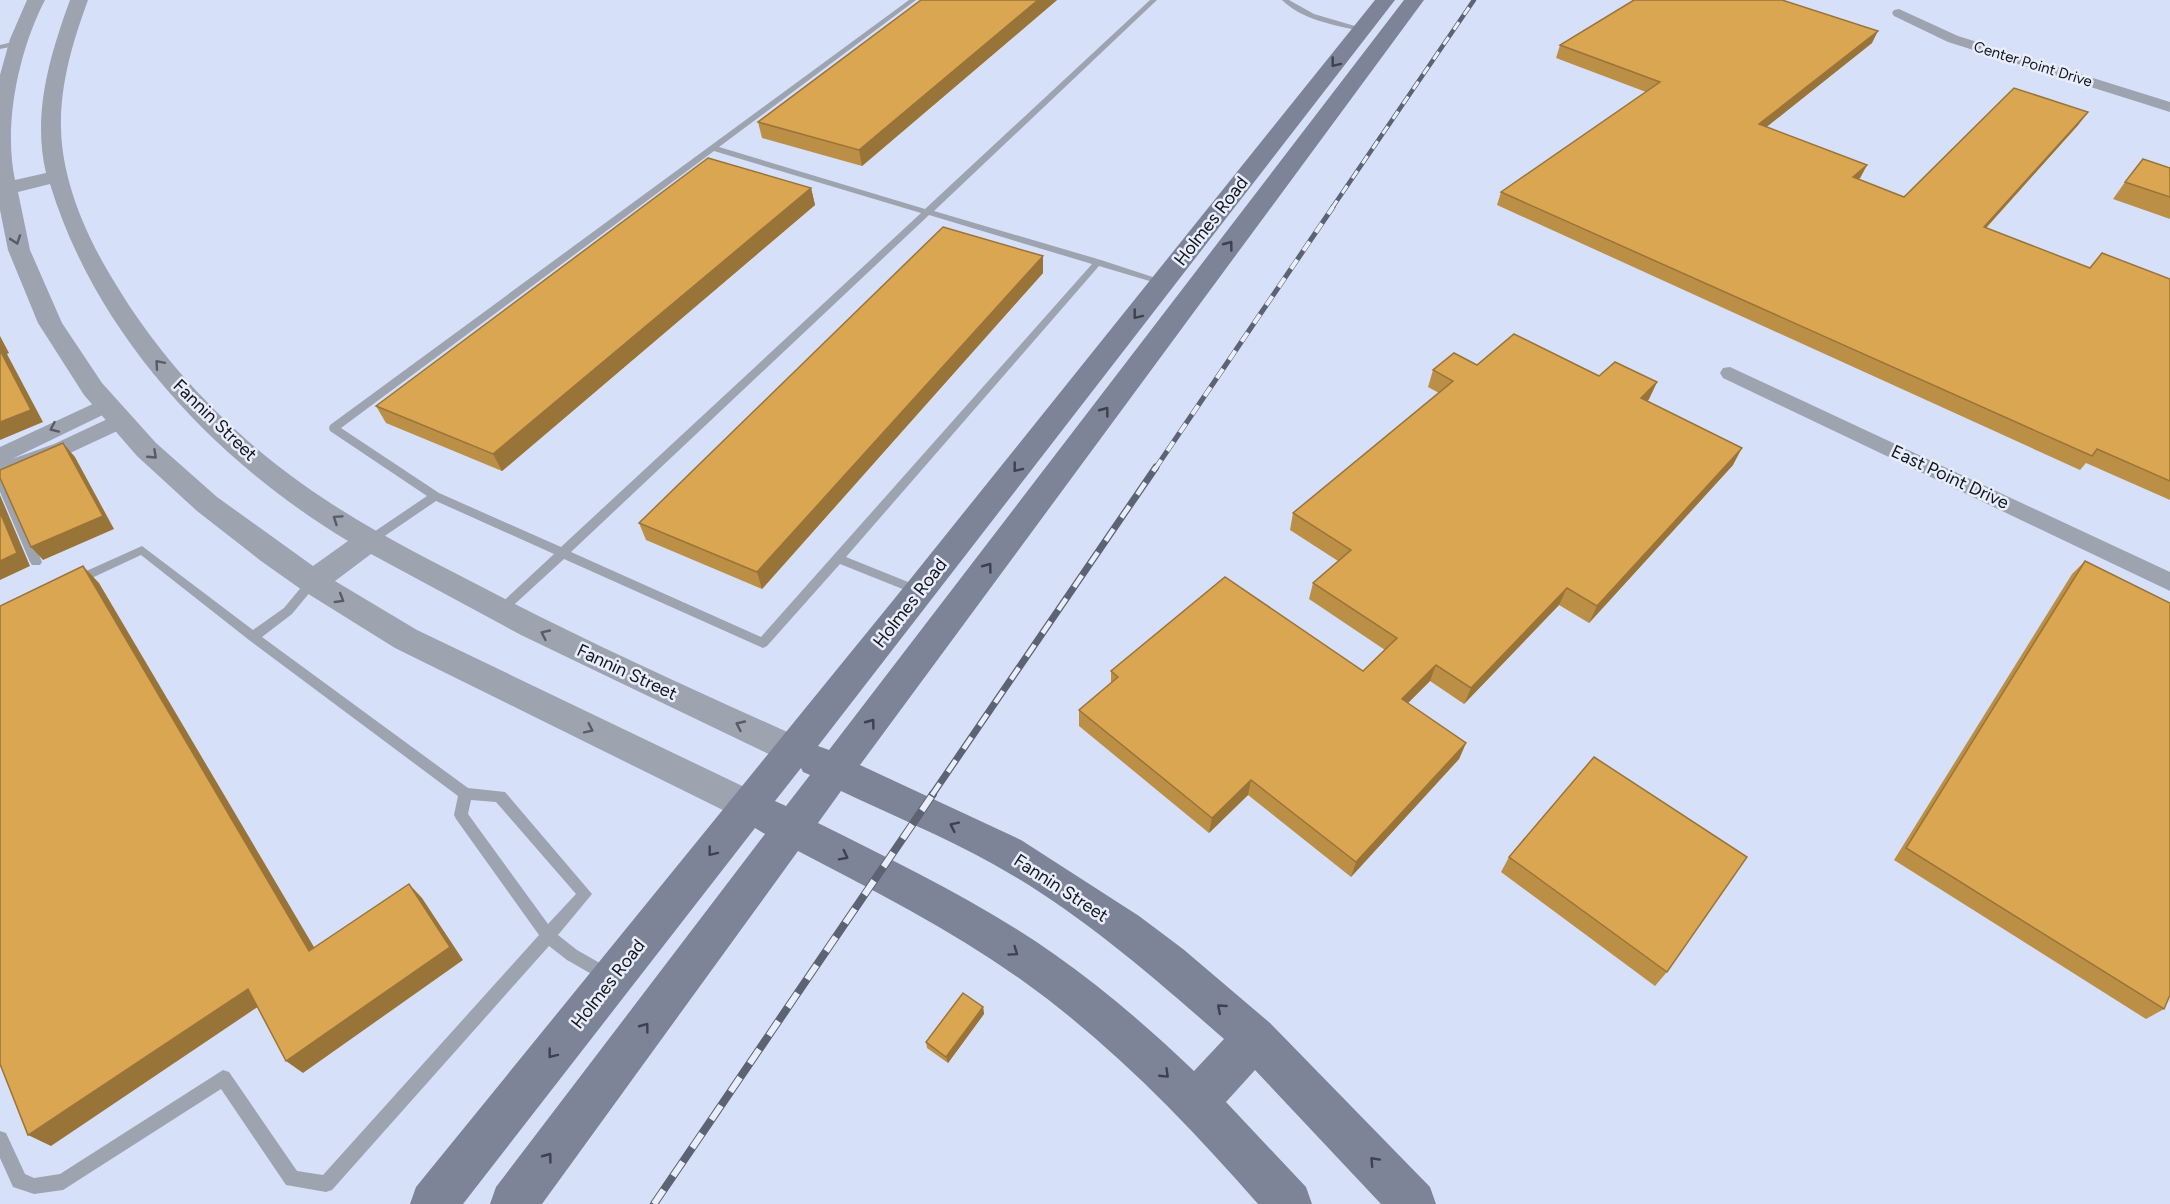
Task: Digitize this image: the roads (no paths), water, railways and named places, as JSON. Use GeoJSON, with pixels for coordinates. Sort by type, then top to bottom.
{"type":"FeatureCollection","features":[{"type":"Feature","properties":{"kind":"main road","name":"Holmes Road"},"geometry":{"type":"LineString","coordinates":[[434,1204],[920,591],[1384,0]]}},
{"type":"Feature","properties":{"kind":"main road","name":"Holmes Road"},"geometry":{"type":"LineString","coordinates":[[513,1204],[1414,0]]}},
{"type":"Feature","properties":{"kind":"main road"},"geometry":{"type":"LineString","coordinates":[[1361,29],[1389,34]]}},
{"type":"Feature","properties":{"kind":"main road"},"geometry":{"type":"LineString","coordinates":[[1163,282],[1194,292]]}},
{"type":"Feature","properties":{"kind":"main road","name":"Fannin Street"},"geometry":{"type":"LineString","coordinates":[[793,750],[1007,852],[1092,907],[1168,963],[1255,1038],[1413,1204]]}},
{"type":"Feature","properties":{"kind":"main road"},"geometry":{"type":"LineString","coordinates":[[748,806],[910,890],[998,940],[1086,1005],[1145,1055],[1195,1102],[1289,1204]]}},
{"type":"Feature","properties":{"kind":"main road"},"geometry":{"type":"LineString","coordinates":[[1195,1102],[1255,1038]]}},
{"type":"Feature","properties":{"kind":"street"},"geometry":{"type":"LineString","coordinates":[[36,0],[9,45],[2,107],[1,149],[12,232],[44,315],[77,367],[140,443],[233,526],[312,582],[406,639],[748,806]]}},
{"type":"Feature","properties":{"kind":"street","name":"Fannin Street"},"geometry":{"type":"LineString","coordinates":[[79,0],[60,56],[54,93],[52,145],[58,176],[86,256],[115,303],[155,360],[213,423],[272,475],[369,541],[500,611],[793,750]]}},
{"type":"Feature","properties":{"kind":"street","name":"Center Point Drive"},"geometry":{"type":"LineString","coordinates":[[1899,13],[1953,39],[2170,107]]}},
{"type":"Feature","properties":{"kind":"street"},"geometry":{"type":"LineString","coordinates":[[5,189],[58,176]]}},
{"type":"Feature","properties":{"kind":"street","name":"East Point Drive"},"geometry":{"type":"LineString","coordinates":[[1730,373],[2170,582]]}},
{"type":"Feature","properties":{"kind":"street"},"geometry":{"type":"LineString","coordinates":[[0,456],[40,435],[115,413]]}},
{"type":"Feature","properties":{"kind":"street"},"geometry":{"type":"LineString","coordinates":[[0,469],[20,465],[55,452],[115,413]]}},
{"type":"Feature","properties":{"kind":"street"},"geometry":{"type":"LineString","coordinates":[[312,582],[369,541]]}},
{"type":"Feature","properties":{"kind":"lane"},"geometry":{"type":"LineString","coordinates":[[913,0],[334,428],[435,496],[763,643],[1098,262]]}},
{"type":"Feature","properties":{"kind":"lane"},"geometry":{"type":"LineString","coordinates":[[500,611],[1154,0]]}},
{"type":"Feature","properties":{"kind":"lane"},"geometry":{"type":"LineString","coordinates":[[1285,0],[1315,16],[1361,29]]}},
{"type":"Feature","properties":{"kind":"lane"},"geometry":{"type":"LineString","coordinates":[[713,147],[1163,282]]}},
{"type":"Feature","properties":{"kind":"lane"},"geometry":{"type":"LineString","coordinates":[[0,479],[36,562]]}},
{"type":"Feature","properties":{"kind":"lane"},"geometry":{"type":"LineString","coordinates":[[369,541],[435,496]]}},
{"type":"Feature","properties":{"kind":"lane"},"geometry":{"type":"LineString","coordinates":[[0,1139],[19,1181],[34,1186],[63,1182],[223,1078],[292,1179],[326,1184],[585,894],[500,796],[465,794],[253,637],[142,550],[61,588]]}},
{"type":"Feature","properties":{"kind":"lane"},"geometry":{"type":"LineString","coordinates":[[837,558],[920,591]]}},
{"type":"Feature","properties":{"kind":"lane"},"geometry":{"type":"LineString","coordinates":[[253,637],[288,611],[312,582]]}},
{"type":"Feature","properties":{"kind":"lane"},"geometry":{"type":"LineString","coordinates":[[465,794],[461,815],[548,936],[572,954],[612,978]]}},
{"type":"Feature","properties":{"kind":"railway"},"geometry":{"type":"LineString","coordinates":[[1332,208],[1474,0]]}},
{"type":"Feature","properties":{"kind":"railway"},"geometry":{"type":"LineString","coordinates":[[1155,469],[1333,207]]}},
{"type":"Feature","properties":{"kind":"railway"},"geometry":{"type":"LineString","coordinates":[[932,795],[1156,467]]}},
{"type":"Feature","properties":{"kind":"railway"},"geometry":{"type":"LineString","coordinates":[[654,1204],[933,794]]}}]}
